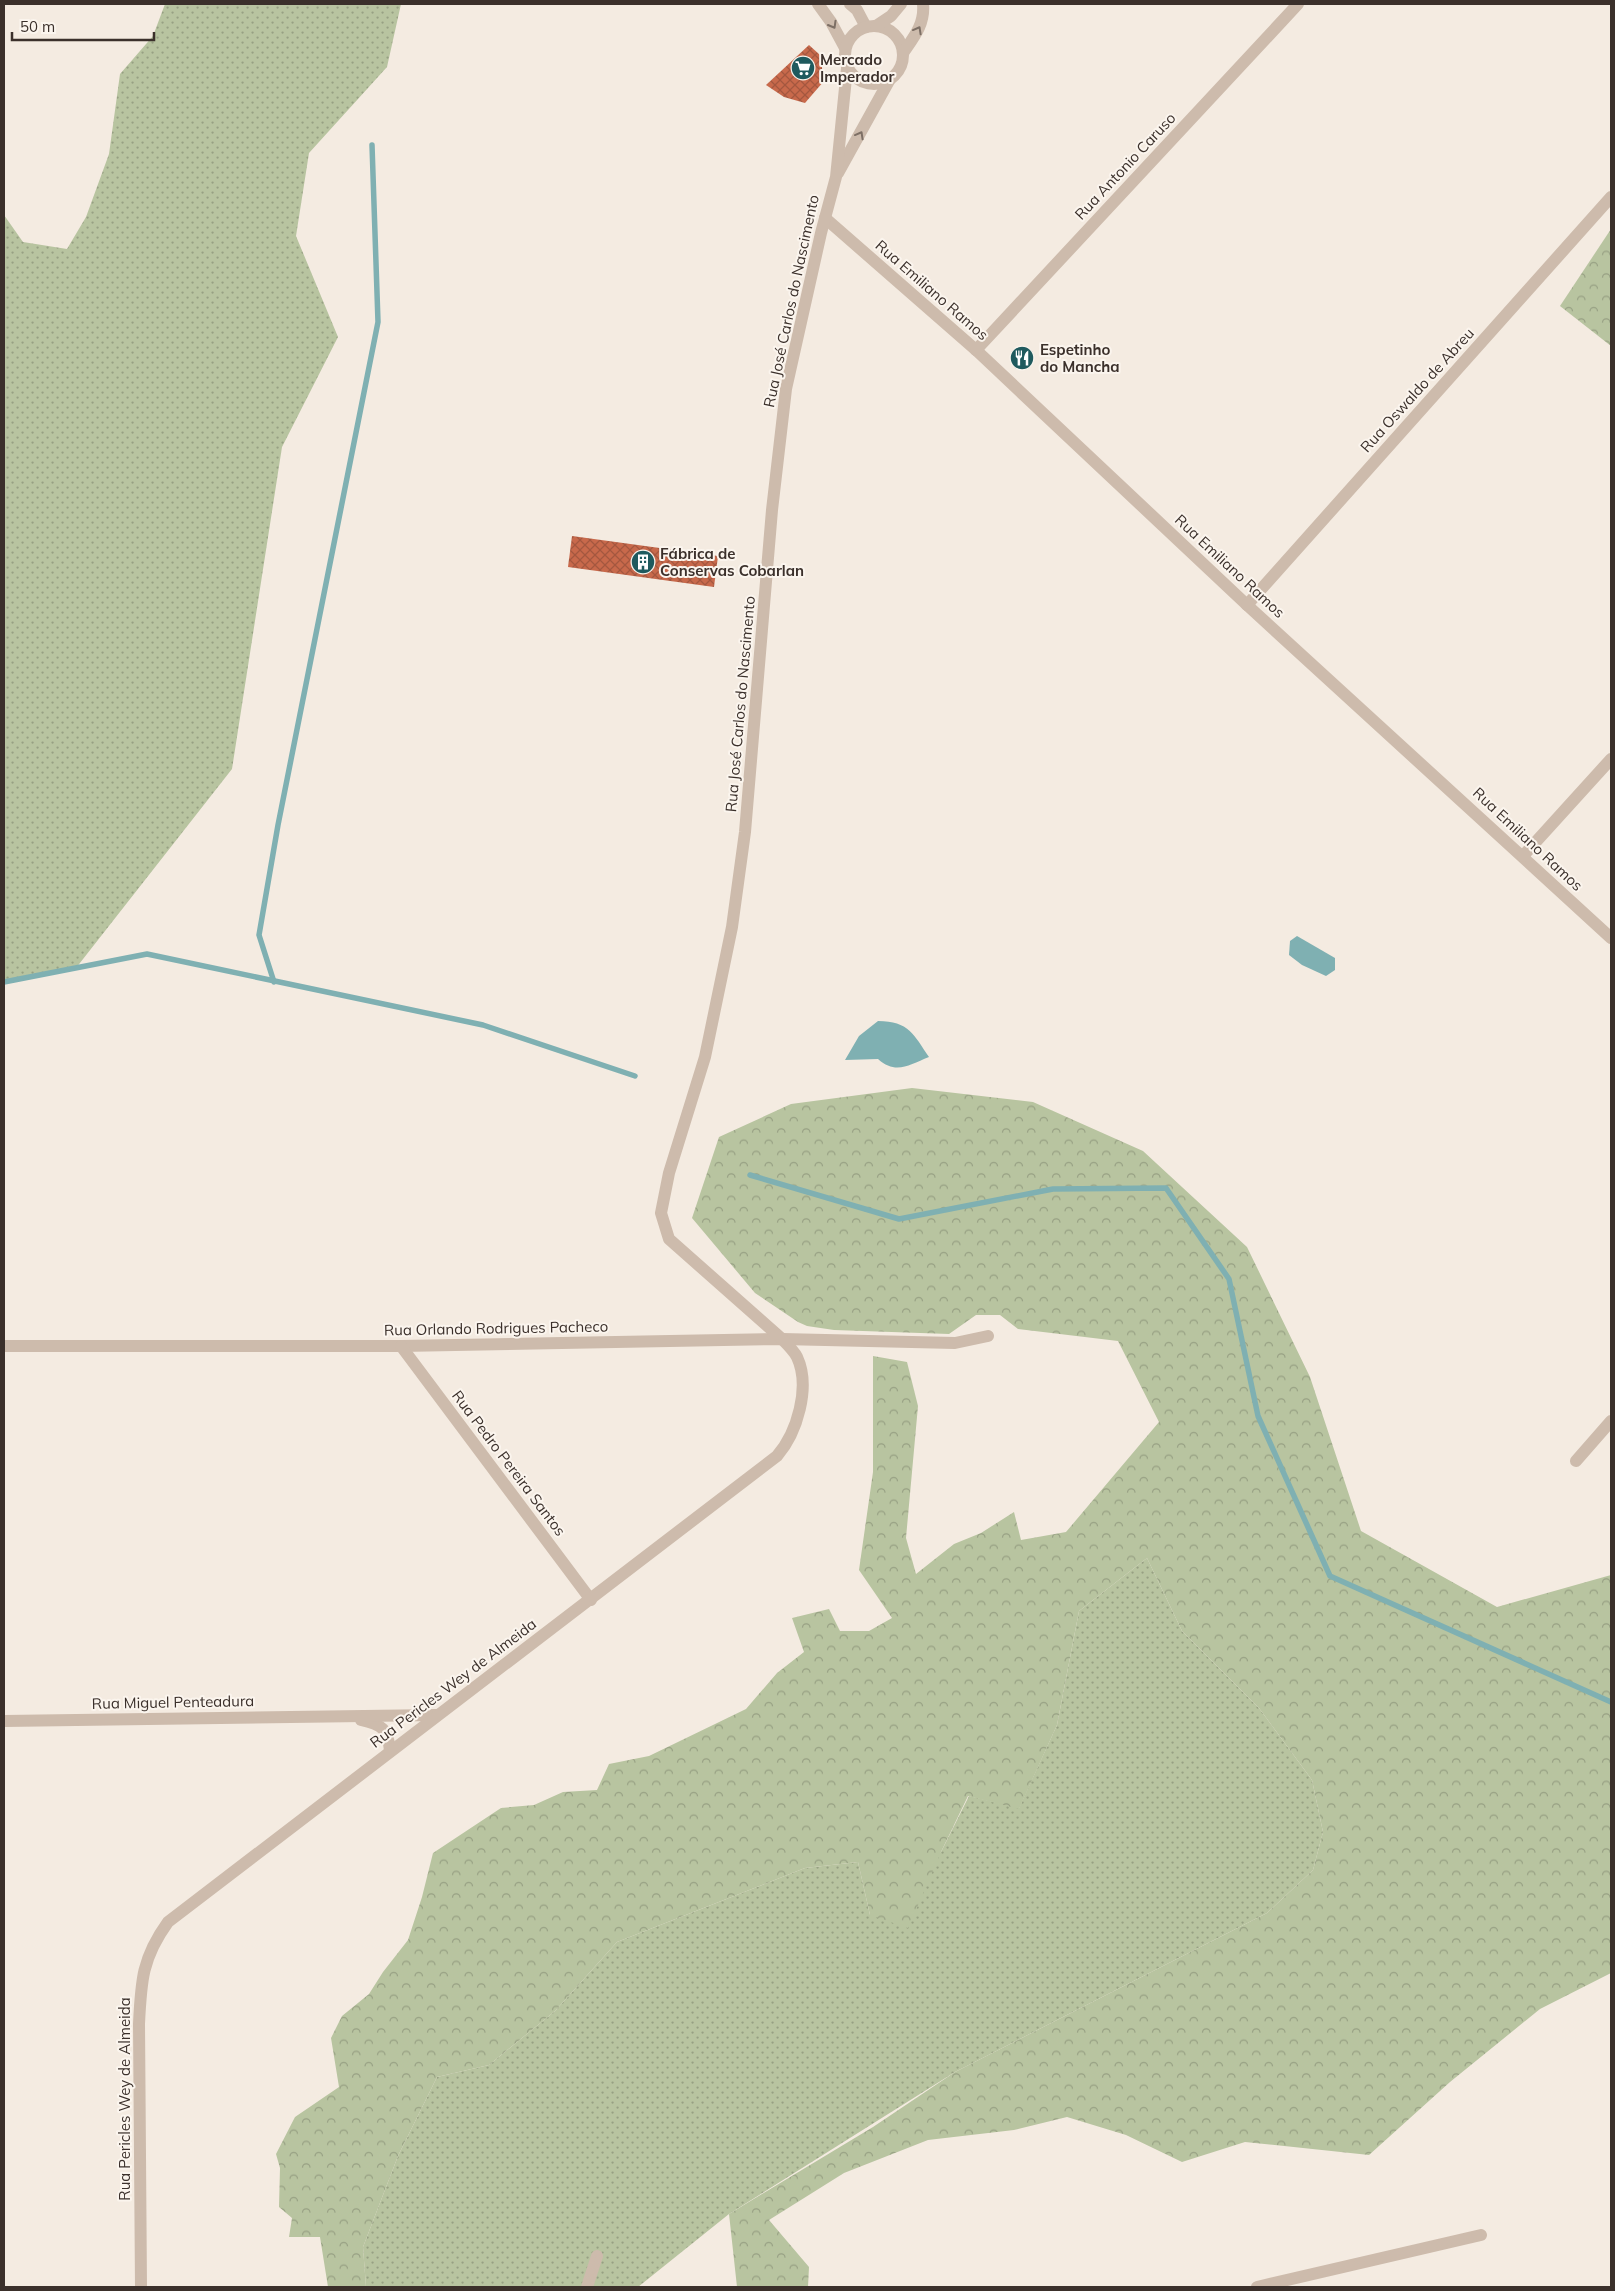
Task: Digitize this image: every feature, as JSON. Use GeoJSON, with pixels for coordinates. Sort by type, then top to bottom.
{"type":"FeatureCollection","features":[{"type":"Feature","properties":{"kind":"street"},"geometry":{"type":"LineString","coordinates":[[818,4],[831,22],[845,48],[847,68],[853,76],[861,82],[881,84],[898,72],[902,63],[903,53],[900,43],[886,29],[871,27],[850,4]]}},
{"type":"Feature","properties":{"kind":"street"},"geometry":{"type":"LineString","coordinates":[[845,48],[857,32],[891,16],[901,4]]}},
{"type":"Feature","properties":{"kind":"street"},"geometry":{"type":"LineString","coordinates":[[903,53],[924,18],[923,4]]}},
{"type":"Feature","properties":{"kind":"street","name":"Rua Antonio Caruso"},"geometry":{"type":"LineString","coordinates":[[976,350],[1298,4]]}},
{"type":"Feature","properties":{"kind":"street","name":"Rua José Carlos do Nascimento"},"geometry":{"type":"LineString","coordinates":[[669,1173],[705,1057],[732,928],[745,832],[772,510],[786,389],[836,177],[847,68]]}},
{"type":"Feature","properties":{"kind":"street","name":"Rua José Carlos do Nascimento"},"geometry":{"type":"LineString","coordinates":[[836,177],[890,79]]}},
{"type":"Feature","properties":{"kind":"street","name":"Rua Oswaldo de Abreu"},"geometry":{"type":"LineString","coordinates":[[1247,605],[1611,197]]}},
{"type":"Feature","properties":{"kind":"street","name":"Rua Emiliano Ramos"},"geometry":{"type":"LineString","coordinates":[[825,218],[976,350],[1247,605],[1611,938]]}},
{"type":"Feature","properties":{"kind":"street"},"geometry":{"type":"LineString","coordinates":[[1523,856],[1611,759]]}},
{"type":"Feature","properties":{"kind":"street","name":"Rua Pericles Wey de Almeida"},"geometry":{"type":"LineString","coordinates":[[142,2287],[140,1989],[147,1957],[155,1940],[168,1922],[437,1715],[591,1600],[777,1456],[788,1444],[801,1404],[801,1376],[797,1357],[782,1339],[669,1239],[661,1213],[669,1173]]}},
{"type":"Feature","properties":{"kind":"street","name":"Rua Orlando Rodrigues Pacheco"},"geometry":{"type":"LineString","coordinates":[[4,1346],[401,1346],[782,1339],[955,1343],[988,1336]]}},
{"type":"Feature","properties":{"kind":"street","name":"Rua Pedro Pereira Santos"},"geometry":{"type":"LineString","coordinates":[[401,1346],[591,1600]]}},
{"type":"Feature","properties":{"kind":"street"},"geometry":{"type":"LineString","coordinates":[[1576,1461],[1611,1421]]}},
{"type":"Feature","properties":{"kind":"street","name":"Rua Miguel Penteadura"},"geometry":{"type":"LineString","coordinates":[[4,1721],[437,1715]]}},
{"type":"Feature","properties":{"kind":"street","name":"Rua Miguel Penteadura"},"geometry":{"type":"LineString","coordinates":[[344,1716],[380,1726],[389,1735],[390,1751]]}},
{"type":"Feature","properties":{"kind":"street"},"geometry":{"type":"LineString","coordinates":[[1257,2287],[1481,2235]]}},
{"type":"Feature","properties":{"kind":"street"},"geometry":{"type":"LineString","coordinates":[[587,2287],[597,2256]]}},
{"type":"Feature","properties":{"kind":"green space"},"geometry":{"type":"Polygon","coordinates":[[[165,4],[401,4],[387,67],[309,153],[296,236],[338,337],[282,447],[232,769],[76,968],[4,982],[4,215],[23,242],[67,249],[86,217],[109,154],[120,74],[153,36],[165,4]]]}},
{"type":"Feature","properties":{"kind":"green space"},"geometry":{"type":"Polygon","coordinates":[[[1611,229],[1611,346],[1560,306],[1611,229]]]}},
{"type":"Feature","properties":{"kind":"green space"},"geometry":{"type":"Polygon","coordinates":[[[912,1088],[1033,1102],[1143,1151],[1247,1247],[1310,1377],[1361,1531],[1497,1607],[1611,1575],[1611,1973],[1540,2009],[1450,2082],[1369,2155],[1245,2142],[1182,2162],[1126,2135],[1067,2117],[1014,2130],[928,2140],[844,2173],[769,2220],[809,2267],[808,2287],[737,2287],[729,2214],[873,2127],[955,2072],[1267,1913],[1313,1870],[1323,1832],[1312,1780],[1259,1708],[1182,1631],[1147,1558],[1079,1611],[1057,1725],[1019,1809],[968,1796],[908,1928],[870,1915],[858,1862],[805,1868],[617,1942],[555,2011],[489,2065],[437,2077],[398,2156],[363,2247],[366,2287],[328,2287],[320,2237],[289,2237],[292,2218],[279,2207],[280,2168],[276,2154],[295,2117],[339,2087],[331,2038],[342,2016],[369,1994],[383,1972],[408,1940],[422,1897],[433,1853],[501,1808],[534,1805],[563,1792],[597,1790],[609,1764],[649,1756],[746,1709],[777,1673],[804,1652],[792,1618],[829,1609],[840,1631],[869,1631],[892,1618],[859,1570],[873,1472],[873,1356],[907,1362],[918,1406],[906,1538],[916,1574],[954,1544],[981,1533],[1014,1512],[1021,1540],[1066,1532],[1159,1422],[1118,1341],[1018,1329],[1000,1315],[976,1315],[949,1334],[834,1330],[807,1326],[755,1293],[692,1218],[719,1137],[791,1104],[912,1088]]]}},
{"type":"Feature","properties":{"kind":"green space"},"geometry":{"type":"Polygon","coordinates":[[[1147,1558],[1182,1631],[1259,1708],[1312,1780],[1323,1832],[1313,1870],[1267,1913],[955,2072],[729,2214],[638,2287],[366,2287],[363,2247],[398,2156],[437,2077],[489,2065],[555,2011],[617,1942],[805,1868],[858,1862],[870,1915],[941,1852],[969,1796],[1019,1808],[1057,1725],[1079,1611],[1147,1558]]]}},
{"type":"Feature","properties":{"kind":"water"},"geometry":{"type":"Polygon","coordinates":[[[1297,936],[1335,958],[1335,970],[1326,976],[1302,965],[1289,955],[1290,941],[1297,936]]]}},
{"type":"Feature","properties":{"kind":"water"},"geometry":{"type":"Polygon","coordinates":[[[878,1021],[897,1024],[910,1031],[929,1057],[897,1068],[891,1067],[878,1059],[845,1060],[859,1036],[878,1021]]]}},
{"type":"Feature","properties":{"kind":"building","name":"Mercado Imperador"},"geometry":{"type":"Polygon","coordinates":[[[809,45],[820,55],[824,81],[805,103],[784,97],[766,85],[809,45]]]}},
{"type":"Feature","properties":{"kind":"building","name":"Fábrica de Conservas Cobarlan"},"geometry":{"type":"Polygon","coordinates":[[[572,536],[718,556],[714,587],[568,567],[572,536]]]}},
{"type":"Feature","properties":{"kind":"waterway"},"geometry":{"type":"LineString","coordinates":[[274,982],[259,935],[278,825],[378,322],[372,145]]}},
{"type":"Feature","properties":{"kind":"waterway"},"geometry":{"type":"LineString","coordinates":[[4,982],[147,954],[483,1025],[635,1076]]}},
{"type":"Feature","properties":{"kind":"waterway"},"geometry":{"type":"LineString","coordinates":[[750,1175],[899,1219],[1053,1189],[1166,1188],[1229,1279],[1258,1416],[1330,1576],[1611,1702]]}},
{"type":"Feature","properties":{"kind":"place","name":"Mercado Imperador"},"geometry":{"type":"Point","coordinates":[803,68]}},
{"type":"Feature","properties":{"kind":"place","name":"Espetinho do Mancha"},"geometry":{"type":"Point","coordinates":[1022,358]}},
{"type":"Feature","properties":{"kind":"place","name":"Fábrica de Conservas Cobarlan"},"geometry":{"type":"Point","coordinates":[643,562]}}]}
